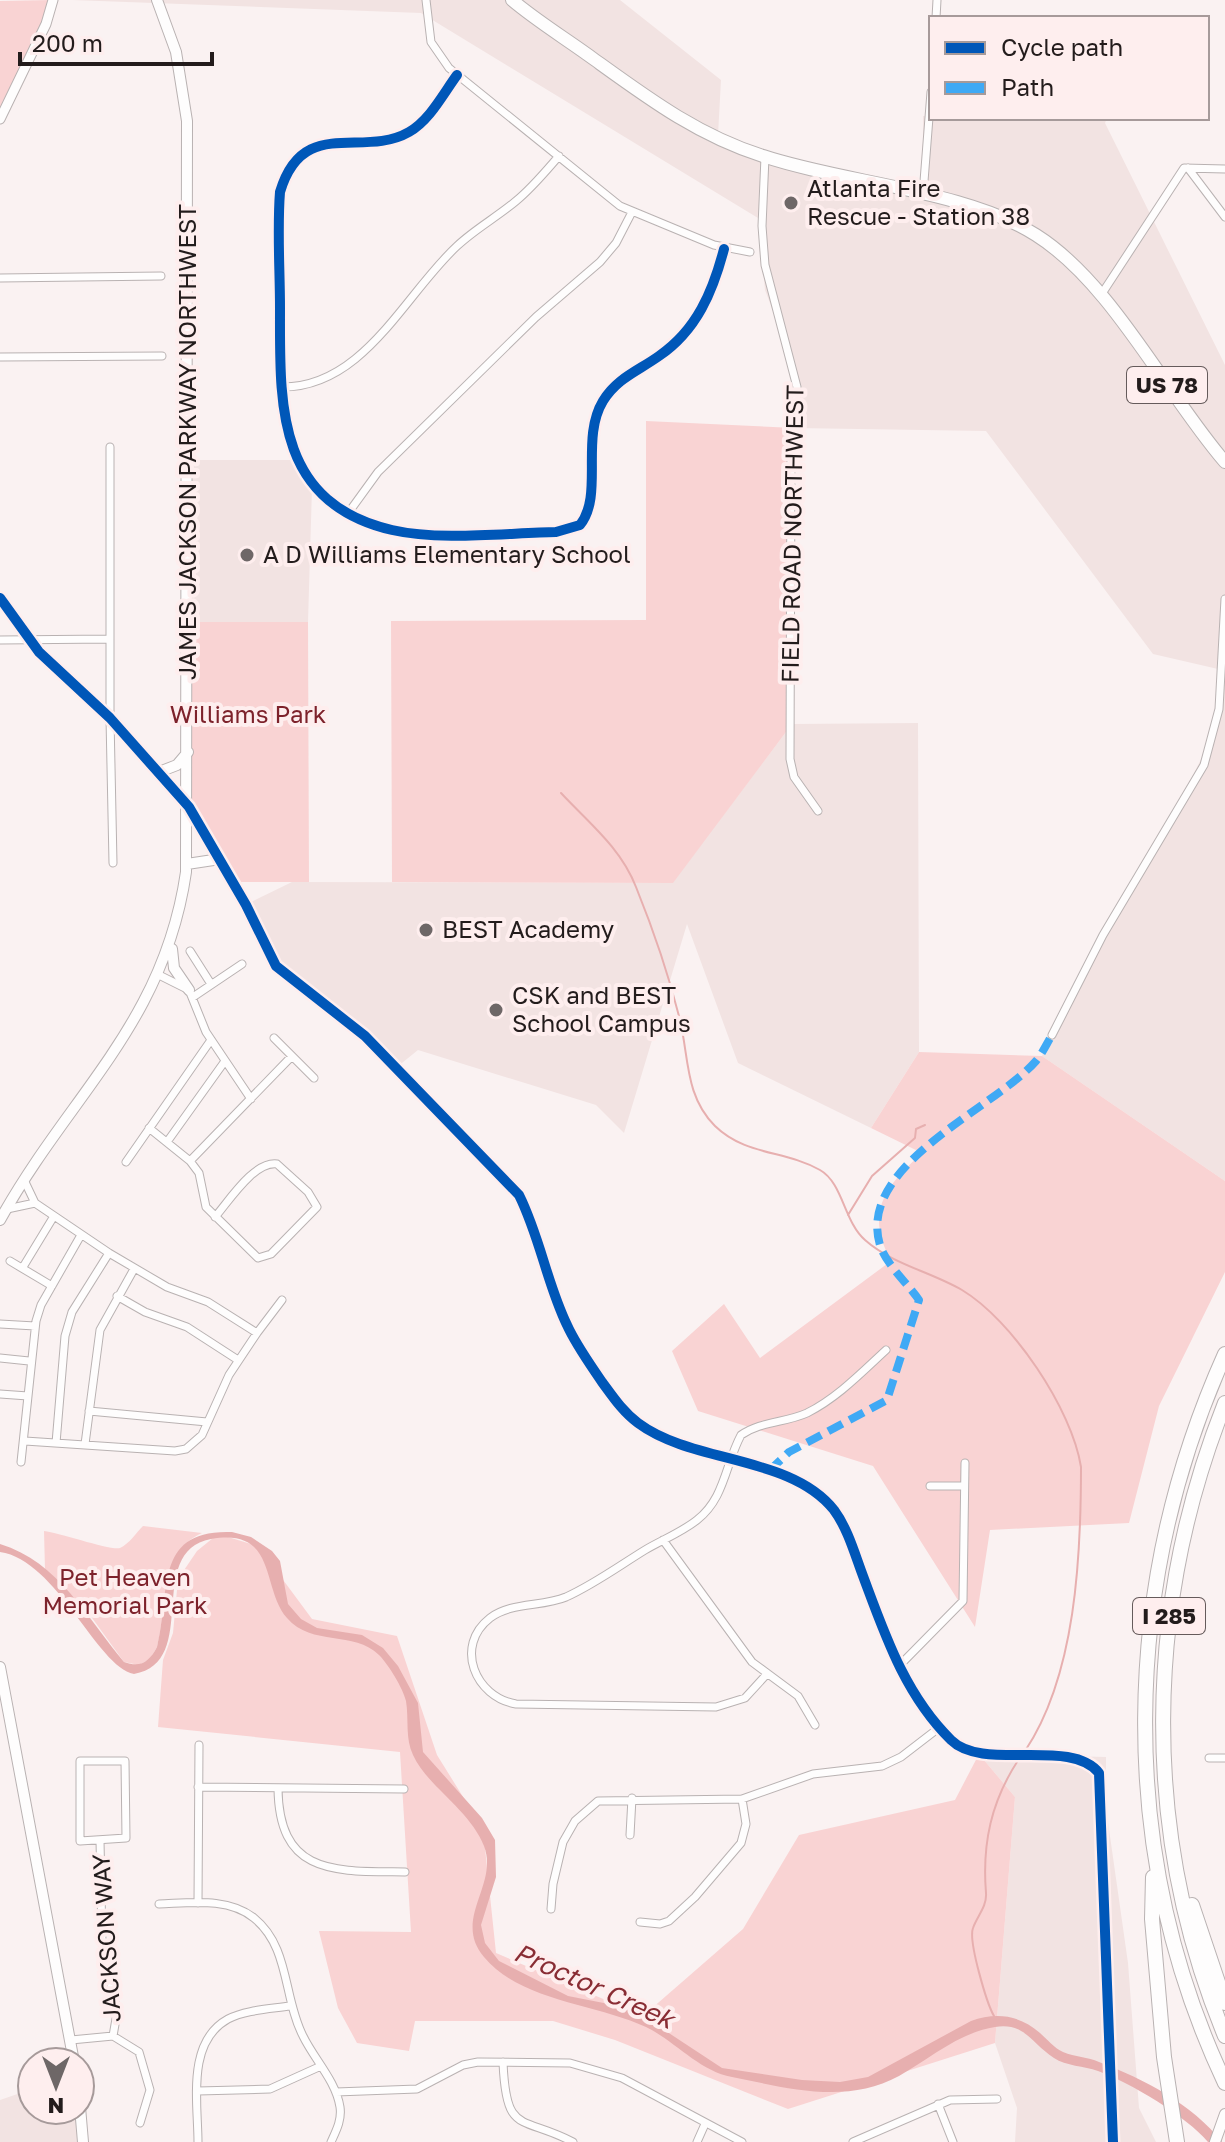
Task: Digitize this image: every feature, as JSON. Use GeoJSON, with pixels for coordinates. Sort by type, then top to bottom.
{"type":"FeatureCollection","features":[{"type":"Feature","properties":{"kind":"highway","name":"I 285"},"geometry":{"type":"LineString","coordinates":[[1225,1354],[1183,1464],[1154,1590],[1146,1649],[1143,1730],[1155,1857],[1179,1963],[1225,2083]]}},
{"type":"Feature","properties":{"kind":"highway","name":"I 285"},"geometry":{"type":"LineString","coordinates":[[1225,1403],[1189,1510],[1167,1627],[1162,1738],[1171,1837],[1192,1939],[1225,2036]]}},
{"type":"Feature","properties":{"kind":"highway"},"geometry":{"type":"LineString","coordinates":[[1171,1837],[1225,2003]]}},
{"type":"Feature","properties":{"kind":"highway"},"geometry":{"type":"LineString","coordinates":[[1155,1857],[1152,1919],[1166,2074],[1177,2142]]}},
{"type":"Feature","properties":{"kind":"main road","name":"JAMES JACKSON PARKWAY NORTHWEST"},"geometry":{"type":"LineString","coordinates":[[0,1220],[132,1026],[159,975],[172,941],[187,864],[187,121],[176,52],[157,0]]}},
{"type":"Feature","properties":{"kind":"main road","name":"US 78"},"geometry":{"type":"LineString","coordinates":[[512,0],[674,116],[716,140],[765,157],[985,212],[1035,234],[1072,265],[1100,297],[1222,460]]}},
{"type":"Feature","properties":{"kind":"main road"},"geometry":{"type":"LineString","coordinates":[[159,772],[177,765],[188,752]]}},
{"type":"Feature","properties":{"kind":"main road"},"geometry":{"type":"LineString","coordinates":[[187,864],[220,859]]}},
{"type":"Feature","properties":{"kind":"main road"},"geometry":{"type":"LineString","coordinates":[[172,941],[174,968],[191,994]]}},
{"type":"Feature","properties":{"kind":"main road"},"geometry":{"type":"LineString","coordinates":[[0,1667],[72,2046]]}},
{"type":"Feature","properties":{"kind":"main road"},"geometry":{"type":"LineString","coordinates":[[1215,2142],[1225,2114]]}},
{"type":"Feature","properties":{"kind":"street"},"geometry":{"type":"LineString","coordinates":[[0,119],[46,24],[53,0]]}},
{"type":"Feature","properties":{"kind":"street"},"geometry":{"type":"LineString","coordinates":[[426,0],[431,42],[457,75],[609,199],[632,212],[724,249],[750,252]]}},
{"type":"Feature","properties":{"kind":"street"},"geometry":{"type":"LineString","coordinates":[[457,75],[427,117],[411,131],[389,140],[322,144],[303,155],[289,171],[280,203],[280,387],[284,422],[297,457],[319,489],[349,512],[377,525],[406,532],[556,532],[580,525],[590,503],[590,445],[598,409],[618,381],[663,354],[692,325],[711,293],[724,249]]}},
{"type":"Feature","properties":{"kind":"street"},"geometry":{"type":"LineString","coordinates":[[923,195],[929,118]]}},
{"type":"Feature","properties":{"kind":"street"},"geometry":{"type":"LineString","coordinates":[[280,387],[312,385],[342,371],[419,292],[454,248],[528,191],[559,156]]}},
{"type":"Feature","properties":{"kind":"street","name":"FIELD ROAD NORTHWEST"},"geometry":{"type":"LineString","coordinates":[[765,157],[762,226],[765,265],[797,387],[791,455],[790,759],[794,777],[818,811]]}},
{"type":"Feature","properties":{"kind":"street"},"geometry":{"type":"LineString","coordinates":[[1100,297],[1184,168],[1225,169]]}},
{"type":"Feature","properties":{"kind":"street"},"geometry":{"type":"LineString","coordinates":[[1188,168],[1225,217]]}},
{"type":"Feature","properties":{"kind":"street"},"geometry":{"type":"LineString","coordinates":[[349,512],[378,472],[536,317],[600,262],[616,243],[632,212]]}},
{"type":"Feature","properties":{"kind":"street"},"geometry":{"type":"LineString","coordinates":[[0,278],[161,276]]}},
{"type":"Feature","properties":{"kind":"street"},"geometry":{"type":"LineString","coordinates":[[0,357],[162,356]]}},
{"type":"Feature","properties":{"kind":"street"},"geometry":{"type":"LineString","coordinates":[[110,447],[113,863]]}},
{"type":"Feature","properties":{"kind":"street"},"geometry":{"type":"LineString","coordinates":[[0,598],[28,639],[110,718],[189,807],[276,966],[365,1036],[519,1195],[567,1326],[617,1403],[658,1436],[763,1468],[812,1490],[835,1512],[898,1667],[951,1741],[965,1748],[1013,1756],[1079,1757],[1091,1763],[1099,1773],[1113,2142]]}},
{"type":"Feature","properties":{"kind":"street"},"geometry":{"type":"LineString","coordinates":[[1052,1035],[1103,935],[1186,797],[1215,735],[1225,599]]}},
{"type":"Feature","properties":{"kind":"street"},"geometry":{"type":"LineString","coordinates":[[0,640],[110,639]]}},
{"type":"Feature","properties":{"kind":"street"},"geometry":{"type":"LineString","coordinates":[[190,951],[211,984]]}},
{"type":"Feature","properties":{"kind":"street"},"geometry":{"type":"LineString","coordinates":[[191,994],[242,964]]}},
{"type":"Feature","properties":{"kind":"street"},"geometry":{"type":"LineString","coordinates":[[159,975],[191,994],[211,1040],[251,1099]]}},
{"type":"Feature","properties":{"kind":"street"},"geometry":{"type":"LineString","coordinates":[[274,1038],[314,1078]]}},
{"type":"Feature","properties":{"kind":"street"},"geometry":{"type":"LineString","coordinates":[[126,1162],[211,1040]]}},
{"type":"Feature","properties":{"kind":"street"},"geometry":{"type":"LineString","coordinates":[[190,1161],[292,1056]]}},
{"type":"Feature","properties":{"kind":"street"},"geometry":{"type":"LineString","coordinates":[[167,1142],[225,1061]]}},
{"type":"Feature","properties":{"kind":"street"},"geometry":{"type":"LineString","coordinates":[[149,1128],[190,1161],[199,1173],[206,1207],[215,1217],[258,1258],[266,1258],[317,1207],[308,1192],[277,1164],[270,1163],[257,1171],[215,1217]]}},
{"type":"Feature","properties":{"kind":"street"},"geometry":{"type":"LineString","coordinates":[[25,1182],[35,1203],[81,1235],[134,1269],[167,1287],[195,1295],[257,1333]]}},
{"type":"Feature","properties":{"kind":"street"},"geometry":{"type":"LineString","coordinates":[[7,1209],[35,1203]]}},
{"type":"Feature","properties":{"kind":"street"},"geometry":{"type":"LineString","coordinates":[[23,1267],[54,1216]]}},
{"type":"Feature","properties":{"kind":"street"},"geometry":{"type":"LineString","coordinates":[[21,1462],[35,1326],[52,1286],[81,1235]]}},
{"type":"Feature","properties":{"kind":"street"},"geometry":{"type":"LineString","coordinates":[[56,1443],[65,1336],[72,1312],[109,1253]]}},
{"type":"Feature","properties":{"kind":"street"},"geometry":{"type":"LineString","coordinates":[[10,1261],[52,1286]]}},
{"type":"Feature","properties":{"kind":"street"},"geometry":{"type":"LineString","coordinates":[[85,1444],[100,1330],[134,1269]]}},
{"type":"Feature","properties":{"kind":"street"},"geometry":{"type":"LineString","coordinates":[[117,1296],[145,1312],[187,1327],[238,1360]]}},
{"type":"Feature","properties":{"kind":"street"},"geometry":{"type":"LineString","coordinates":[[25,1441],[175,1451],[197,1442],[238,1360],[282,1300]]}},
{"type":"Feature","properties":{"kind":"street"},"geometry":{"type":"LineString","coordinates":[[0,1324],[35,1326]]}},
{"type":"Feature","properties":{"kind":"street"},"geometry":{"type":"LineString","coordinates":[[766,1675],[745,1698],[716,1707],[516,1704],[496,1698],[481,1685],[473,1669],[472,1651],[477,1632],[489,1618],[505,1610],[567,1596],[663,1540],[710,1508],[722,1489],[730,1459],[741,1435],[761,1425],[809,1412],[834,1397],[886,1350]]}},
{"type":"Feature","properties":{"kind":"street"},"geometry":{"type":"LineString","coordinates":[[0,1358],[29,1361]]}},
{"type":"Feature","properties":{"kind":"street"},"geometry":{"type":"LineString","coordinates":[[0,1394],[28,1396]]}},
{"type":"Feature","properties":{"kind":"street"},"geometry":{"type":"LineString","coordinates":[[89,1411],[207,1422]]}},
{"type":"Feature","properties":{"kind":"street"},"geometry":{"type":"LineString","coordinates":[[898,1667],[963,1601],[965,1463]]}},
{"type":"Feature","properties":{"kind":"street"},"geometry":{"type":"LineString","coordinates":[[930,1486],[964,1486]]}},
{"type":"Feature","properties":{"kind":"street"},"geometry":{"type":"LineString","coordinates":[[663,1540],[702,1596],[766,1675],[798,1696],[815,1725]]}},
{"type":"Feature","properties":{"kind":"street"},"geometry":{"type":"LineString","coordinates":[[551,1909],[558,1858],[575,1821],[598,1801],[632,1798],[742,1799],[813,1774],[882,1766],[901,1757],[940,1727]]}},
{"type":"Feature","properties":{"kind":"street"},"geometry":{"type":"LineString","coordinates":[[198,1903],[199,1745]]}},
{"type":"Feature","properties":{"kind":"street"},"geometry":{"type":"LineString","coordinates":[[1209,1758],[1225,1758]]}},
{"type":"Feature","properties":{"kind":"street","name":"JACKSON WAY"},"geometry":{"type":"LineString","coordinates":[[80,1761],[125,1761],[126,1838],[100,1840],[80,1841],[80,1761]]}},
{"type":"Feature","properties":{"kind":"street"},"geometry":{"type":"LineString","coordinates":[[198,1787],[404,1789]]}},
{"type":"Feature","properties":{"kind":"street"},"geometry":{"type":"LineString","coordinates":[[278,1788],[284,1830],[294,1847],[309,1860],[338,1871],[405,1872]]}},
{"type":"Feature","properties":{"kind":"street"},"geometry":{"type":"LineString","coordinates":[[630,1835],[632,1798]]}},
{"type":"Feature","properties":{"kind":"street"},"geometry":{"type":"LineString","coordinates":[[640,1922],[660,1924],[669,1921],[734,1854],[746,1824],[742,1799]]}},
{"type":"Feature","properties":{"kind":"street","name":"JACKSON WAY"},"geometry":{"type":"LineString","coordinates":[[100,1840],[102,1941],[117,2013],[113,2036]]}},
{"type":"Feature","properties":{"kind":"street"},"geometry":{"type":"LineString","coordinates":[[159,1904],[198,1903],[235,1907],[265,1928],[281,1956],[290,2006],[336,2092],[340,2117],[331,2142]]}},
{"type":"Feature","properties":{"kind":"street"},"geometry":{"type":"LineString","coordinates":[[198,2142],[200,2053],[216,2027],[238,2015],[290,2006]]}},
{"type":"Feature","properties":{"kind":"street"},"geometry":{"type":"LineString","coordinates":[[71,2040],[113,2036],[134,2047],[144,2060],[150,2090],[140,2123]]}},
{"type":"Feature","properties":{"kind":"street"},"geometry":{"type":"LineString","coordinates":[[503,2062],[505,2096],[518,2118],[533,2129],[573,2142]]}},
{"type":"Feature","properties":{"kind":"street"},"geometry":{"type":"LineString","coordinates":[[336,2092],[417,2089],[463,2065],[570,2063],[600,2069],[742,2142]]}},
{"type":"Feature","properties":{"kind":"street"},"geometry":{"type":"LineString","coordinates":[[198,2091],[270,2089],[321,2066]]}},
{"type":"Feature","properties":{"kind":"street"},"geometry":{"type":"LineString","coordinates":[[853,2142],[938,2104],[963,2099],[997,2099]]}},
{"type":"Feature","properties":{"kind":"street"},"geometry":{"type":"LineString","coordinates":[[938,2104],[953,2142]]}},
{"type":"Feature","properties":{"kind":"street"},"geometry":{"type":"LineString","coordinates":[[697,2142],[705,2124]]}},
{"type":"Feature","properties":{"kind":"shaded area"},"geometry":{"type":"Polygon","coordinates":[[[72,0],[620,0],[721,80],[718,135],[797,160],[924,191],[923,116],[929,116],[929,120],[1106,120],[1225,365],[1225,1181],[1042,1056],[1106,925],[1168,824],[1218,726],[1218,669],[1153,654],[986,431],[795,428],[798,377],[765,290],[758,218],[421,13],[72,0]]]}},
{"type":"Feature","properties":{"kind":"shaded area","name":"A D Williams Elementary School"},"geometry":{"type":"Polygon","coordinates":[[[184,460],[295,460],[312,488],[308,622],[186,622],[184,460]]]}},
{"type":"Feature","properties":{"kind":"shaded area"},"geometry":{"type":"Polygon","coordinates":[[[918,723],[919,1052],[871,1128],[738,1063],[687,924],[624,1133],[596,1105],[418,1050],[397,1067],[276,966],[247,904],[292,882],[672,883],[792,724],[918,723]]]}},
{"type":"Feature","properties":{"kind":"shaded area"},"geometry":{"type":"Polygon","coordinates":[[[232,1532],[251,1537],[272,1551],[280,1561],[288,1604],[301,1619],[317,1628],[362,1635],[383,1648],[398,1666],[418,1703],[423,1752],[482,1818],[495,1840],[496,1877],[481,1925],[485,1943],[499,1961],[568,1996],[619,2006],[646,2018],[722,2068],[802,2080],[840,2082],[868,2077],[971,2021],[999,2016],[1016,2019],[1032,2027],[1063,2052],[1095,2060],[1166,2094],[1210,2128],[1222,2142],[1208,2142],[1172,2111],[1126,2084],[1098,2071],[1059,2061],[1028,2035],[1014,2028],[995,2027],[969,2034],[879,2085],[858,2090],[817,2092],[720,2074],[646,2027],[538,1992],[499,1972],[475,1943],[473,1929],[486,1874],[484,1846],[469,1821],[428,1777],[413,1755],[406,1701],[395,1676],[383,1659],[369,1647],[308,1632],[287,1618],[279,1606],[258,1551],[247,1542],[232,1538],[211,1539],[191,1548],[180,1564],[165,1650],[154,1665],[134,1674],[120,1667],[105,1653],[40,1573],[21,1559],[0,1552],[0,1544],[21,1552],[39,1564],[70,1593],[124,1662],[140,1664],[151,1657],[157,1647],[166,1585],[177,1552],[189,1541],[207,1534],[232,1532]]]}},
{"type":"Feature","properties":{"kind":"shaded area"},"geometry":{"type":"Polygon","coordinates":[[[979,1754],[1106,1757],[1106,1808],[1128,1963],[1139,2108],[1156,2142],[1015,2142],[1017,2108],[995,2043],[1015,1797],[979,1754]]]}},
{"type":"Feature","properties":{"kind":"shaded area"},"geometry":{"type":"Polygon","coordinates":[[[16,2094],[16,2126],[85,2126],[87,2142],[0,2142],[0,2100],[16,2094]]]}},
{"type":"Feature","properties":{"kind":"green space"},"geometry":{"type":"Polygon","coordinates":[[[52,0],[0,114],[0,1],[52,0]]]}},
{"type":"Feature","properties":{"kind":"green space"},"geometry":{"type":"Polygon","coordinates":[[[646,421],[795,428],[792,724],[673,883],[392,882],[391,621],[646,620],[646,421]]]}},
{"type":"Feature","properties":{"kind":"green space","name":"Williams Park"},"geometry":{"type":"Polygon","coordinates":[[[186,622],[308,622],[309,882],[235,882],[190,808],[186,622]]]}},
{"type":"Feature","properties":{"kind":"green space"},"geometry":{"type":"Polygon","coordinates":[[[919,1052],[1042,1056],[1225,1181],[1225,1272],[1159,1406],[1129,1523],[990,1530],[975,1627],[873,1466],[698,1411],[672,1351],[724,1304],[760,1358],[891,1261],[880,1228],[882,1202],[897,1178],[922,1153],[871,1128],[919,1052]]]}},
{"type":"Feature","properties":{"kind":"green space","name":"Pet Heaven Memorial Park"},"geometry":{"type":"Polygon","coordinates":[[[143,1526],[202,1533],[188,1542],[171,1567],[157,1647],[150,1659],[139,1665],[124,1662],[87,1611],[45,1570],[44,1531],[120,1548],[143,1526]]]}},
{"type":"Feature","properties":{"kind":"green space"},"geometry":{"type":"Polygon","coordinates":[[[218,1534],[258,1546],[312,1619],[397,1636],[437,1755],[483,1829],[496,1953],[643,2016],[743,1929],[799,1835],[955,1800],[979,1754],[1015,1797],[995,2043],[788,2109],[615,2040],[553,2021],[415,2021],[409,2051],[357,2043],[338,2008],[319,1931],[411,1932],[400,1752],[158,1727],[163,1660],[173,1633],[178,1579],[197,1551],[218,1534]]]}},
{"type":"Feature","properties":{"kind":"waterway"},"geometry":{"type":"LineString","coordinates":[[561,793],[613,848],[630,873],[666,970],[680,1020],[693,1089],[705,1114],[727,1136],[740,1143],[820,1170],[834,1184],[852,1223],[865,1240],[899,1262],[962,1290],[981,1304],[1000,1322],[1037,1368],[1066,1419],[1081,1467],[1077,1576],[1065,1651],[1055,1687],[1042,1721],[1025,1751]]}},
{"type":"Feature","properties":{"kind":"waterway"},"geometry":{"type":"LineString","coordinates":[[848,1215],[872,1176],[915,1138],[916,1129],[925,1125]]}},
{"type":"Feature","properties":{"kind":"waterway"},"geometry":{"type":"LineString","coordinates":[[994,2016],[979,1972],[972,1935],[986,1898],[990,1823],[1001,1791],[1019,1759]]}},
{"type":"Feature","properties":{"kind":"marked path"},"geometry":{"type":"LineString","coordinates":[[769,1471],[789,1452],[887,1400],[919,1300],[880,1245],[878,1216],[888,1189],[908,1164],[933,1141],[1036,1061],[1052,1035]]}},
{"type":"Feature","properties":{"kind":"cycle path"},"geometry":{"type":"LineString","coordinates":[[457,75],[417,127],[391,139],[319,146],[303,154],[290,168],[280,192],[281,379],[292,444],[305,473],[325,497],[354,517],[392,530],[431,535],[556,532],[580,525],[590,498],[593,432],[603,401],[621,381],[659,356],[684,334],[709,294],[724,249]]}},
{"type":"Feature","properties":{"kind":"cycle path"},"geometry":{"type":"LineString","coordinates":[[0,598],[39,652],[110,718],[189,807],[246,905],[276,966],[365,1036],[519,1195],[571,1332],[623,1409],[638,1423],[660,1436],[793,1479],[815,1492],[834,1510],[847,1534],[898,1663],[921,1704],[951,1740],[965,1749],[984,1754],[1069,1757],[1086,1763],[1099,1773],[1113,2142]]}},
{"type":"Feature","properties":{"kind":"place","name":"Atlanta Fire Rescue - Station 38"},"geometry":{"type":"Point","coordinates":[791,203]}},
{"type":"Feature","properties":{"kind":"place","name":"A D Williams Elementary School"},"geometry":{"type":"Point","coordinates":[247,555]}},
{"type":"Feature","properties":{"kind":"place","name":"BEST Academy"},"geometry":{"type":"Point","coordinates":[426,930]}},
{"type":"Feature","properties":{"kind":"place","name":"CSK and BEST School Campus"},"geometry":{"type":"Point","coordinates":[496,1010]}},
{"type":"Feature","properties":{"kind":"water label","name":"Proctor Creek"},"geometry":{"type":"Point","coordinates":[594,1986]}}]}
